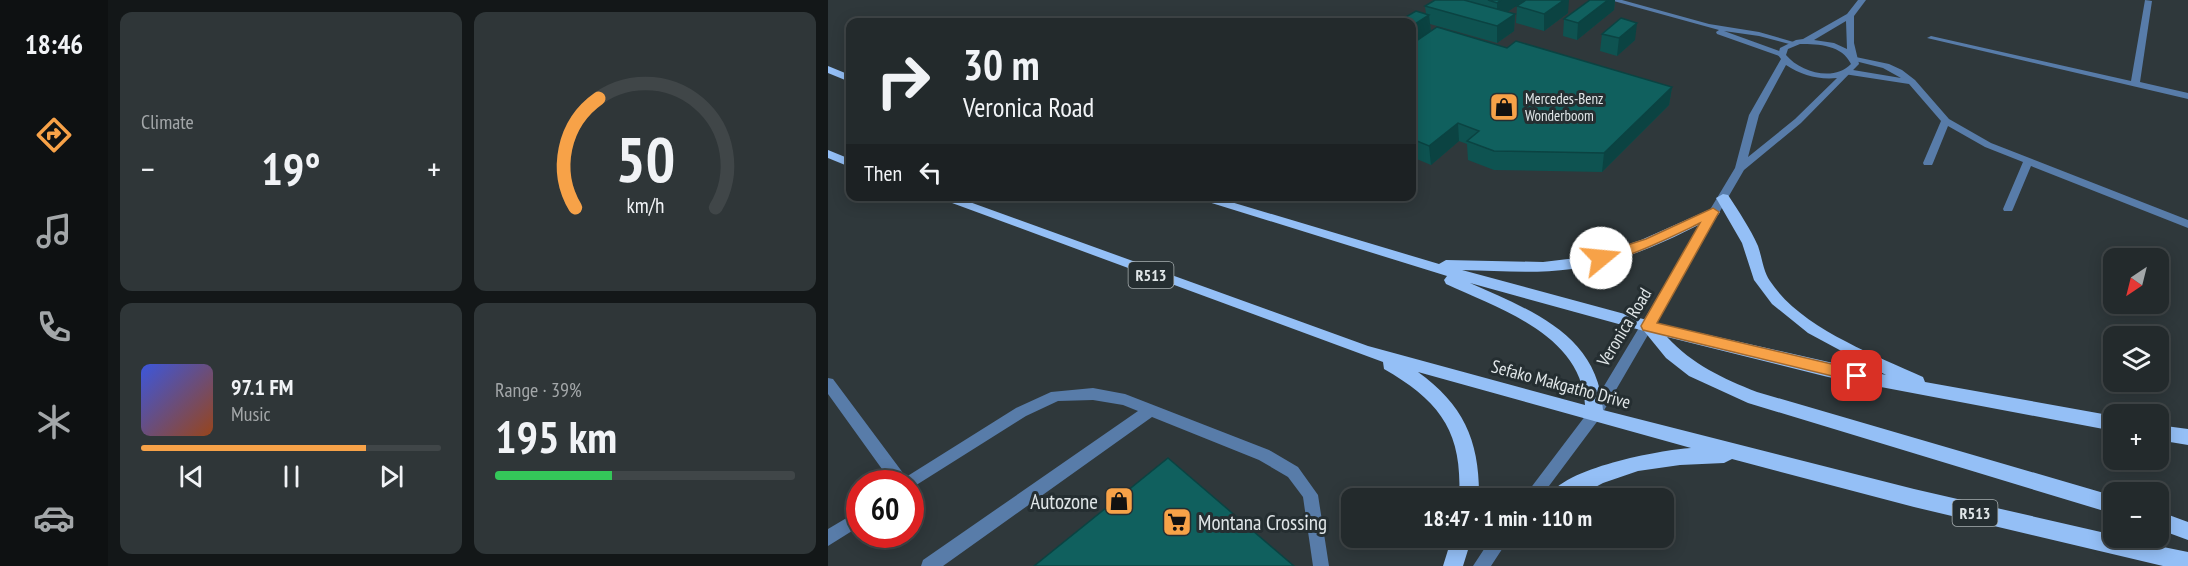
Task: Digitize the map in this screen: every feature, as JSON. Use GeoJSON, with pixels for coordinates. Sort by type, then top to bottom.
{"type":"FeatureCollection","features":[{"type":"Feature","properties":{"kind":"main road"},"geometry":{"type":"LineString","coordinates":[[828,69],[846,77]]}},
{"type":"Feature","properties":{"kind":"main road"},"geometry":{"type":"LineString","coordinates":[[828,153],[846,161]]}},
{"type":"Feature","properties":{"kind":"main road"},"geometry":{"type":"LineString","coordinates":[[1723,198],[1752,250],[1764,284],[1780,302],[1826,336],[1936,392]]}},
{"type":"Feature","properties":{"kind":"main road","name":"Sefako Makgatho Drive"},"geometry":{"type":"LineString","coordinates":[[953,201],[1365,351],[1594,416],[1914,498],[2188,562]]}},
{"type":"Feature","properties":{"kind":"main road"},"geometry":{"type":"LineString","coordinates":[[1212,201],[1422,264],[1648,326],[1816,367],[1936,392],[2103,422]]}},
{"type":"Feature","properties":{"kind":"main road"},"geometry":{"type":"LineString","coordinates":[[1422,264],[1538,266],[1575,264],[1637,247],[1713,212]]}},
{"type":"Feature","properties":{"kind":"main road"},"geometry":{"type":"LineString","coordinates":[[1422,264],[1519,313],[1562,340],[1587,370],[1594,396],[1594,416]]}},
{"type":"Feature","properties":{"kind":"main road"},"geometry":{"type":"LineString","coordinates":[[1648,326],[1677,361],[1720,385],[1781,406],[2103,502]]}},
{"type":"Feature","properties":{"kind":"main road"},"geometry":{"type":"LineString","coordinates":[[1365,351],[1413,377],[1453,417],[1468,449],[1469,488]]}},
{"type":"Feature","properties":{"kind":"main road"},"geometry":{"type":"LineString","coordinates":[[2169,434],[2188,437]]}},
{"type":"Feature","properties":{"kind":"main road"},"geometry":{"type":"LineString","coordinates":[[1577,488],[1599,476],[1645,461],[1689,454],[1763,458]]}},
{"type":"Feature","properties":{"kind":"main road"},"geometry":{"type":"LineString","coordinates":[[2169,524],[2188,531]]}},
{"type":"Feature","properties":{"kind":"main road"},"geometry":{"type":"LineString","coordinates":[[1453,566],[1459,548]]}},
{"type":"Feature","properties":{"kind":"street"},"geometry":{"type":"LineString","coordinates":[[1614,0],[1708,26],[1758,34],[1793,44],[1805,42],[1831,45],[1853,58],[1886,66],[1912,82],[1946,121],[1988,145],[2188,224]]}},
{"type":"Feature","properties":{"kind":"street"},"geometry":{"type":"LineString","coordinates":[[1805,42],[1850,16],[1862,0]]}},
{"type":"Feature","properties":{"kind":"street"},"geometry":{"type":"LineString","coordinates":[[2135,84],[2148,1]]}},
{"type":"Feature","properties":{"kind":"street"},"geometry":{"type":"LineString","coordinates":[[1850,16],[1850,43],[1853,58]]}},
{"type":"Feature","properties":{"kind":"street"},"geometry":{"type":"LineString","coordinates":[[1708,26],[1783,58],[1791,66],[1813,74],[1847,72],[1912,82]]}},
{"type":"Feature","properties":{"kind":"street"},"geometry":{"type":"LineString","coordinates":[[1931,38],[2188,96]]}},
{"type":"Feature","properties":{"kind":"street","name":"Veronica Road"},"geometry":{"type":"LineString","coordinates":[[1539,488],[1594,416],[1723,198],[1740,168],[1754,115],[1783,58],[1784,48],[1793,44]]}},
{"type":"Feature","properties":{"kind":"street","name":"Veronica Road"},"geometry":{"type":"LineString","coordinates":[[1740,168],[1798,121],[1855,64],[1853,58]]}},
{"type":"Feature","properties":{"kind":"street"},"geometry":{"type":"LineString","coordinates":[[1928,163],[1946,121]]}},
{"type":"Feature","properties":{"kind":"street"},"geometry":{"type":"LineString","coordinates":[[2008,209],[2028,161]]}},
{"type":"Feature","properties":{"kind":"street"},"geometry":{"type":"LineString","coordinates":[[828,383],[892,470]]}},
{"type":"Feature","properties":{"kind":"street"},"geometry":{"type":"LineString","coordinates":[[924,473],[1021,412],[1056,396],[1094,394],[1125,400],[1264,455],[1293,472],[1310,495],[1321,566]]}},
{"type":"Feature","properties":{"kind":"street"},"geometry":{"type":"LineString","coordinates":[[929,566],[1151,410]]}},
{"type":"Feature","properties":{"kind":"street"},"geometry":{"type":"LineString","coordinates":[[828,538],[846,526]]}},
{"type":"Feature","properties":{"kind":"street"},"geometry":{"type":"LineString","coordinates":[[1481,566],[1494,548]]}},
{"type":"Feature","properties":{"kind":"building"},"geometry":{"type":"Polygon","coordinates":[[[1435,0],[1464,0],[1515,14],[1497,26],[1425,6],[1435,0]]]}},
{"type":"Feature","properties":{"kind":"building"},"geometry":{"type":"Polygon","coordinates":[[[1526,0],[1564,0],[1544,14],[1517,6],[1526,0]]]}},
{"type":"Feature","properties":{"kind":"building"},"geometry":{"type":"Polygon","coordinates":[[[1590,0],[1608,0],[1578,23],[1564,19],[1590,0]]]}},
{"type":"Feature","properties":{"kind":"building"},"geometry":{"type":"Polygon","coordinates":[[[1416,11],[1429,15],[1416,23],[1416,18],[1404,18],[1416,11]]]}},
{"type":"Feature","properties":{"kind":"building"},"geometry":{"type":"Polygon","coordinates":[[[1621,18],[1637,23],[1619,38],[1602,34],[1621,18]]]}},
{"type":"Feature","properties":{"kind":"building"},"geometry":{"type":"Polygon","coordinates":[[[1437,27],[1507,48],[1516,41],[1672,87],[1604,153],[1494,151],[1467,141],[1479,131],[1458,123],[1429,146],[1416,141],[1416,41],[1437,27]]]}},
{"type":"Feature","properties":{"kind":"building","name":"Montana Crossing"},"geometry":{"type":"Polygon","coordinates":[[[1168,458],[1294,566],[1034,566],[1168,458]]]}},
{"type":"Feature","properties":{"kind":"place","name":"Mercedes-Benz Wonderboom"},"geometry":{"type":"Point","coordinates":[1504,107]}},
{"type":"Feature","properties":{"kind":"place","name":"Autozone"},"geometry":{"type":"Point","coordinates":[1119,501]}},
{"type":"Feature","properties":{"kind":"place","name":"Montana Crossing"},"geometry":{"type":"Point","coordinates":[1177,522]}},
{"type":"Feature","properties":{"kind":"route"},"geometry":{"type":"LineString","coordinates":[[1601,258],[1651,242],[1713,212],[1648,326],[1857,376]]}}]}
